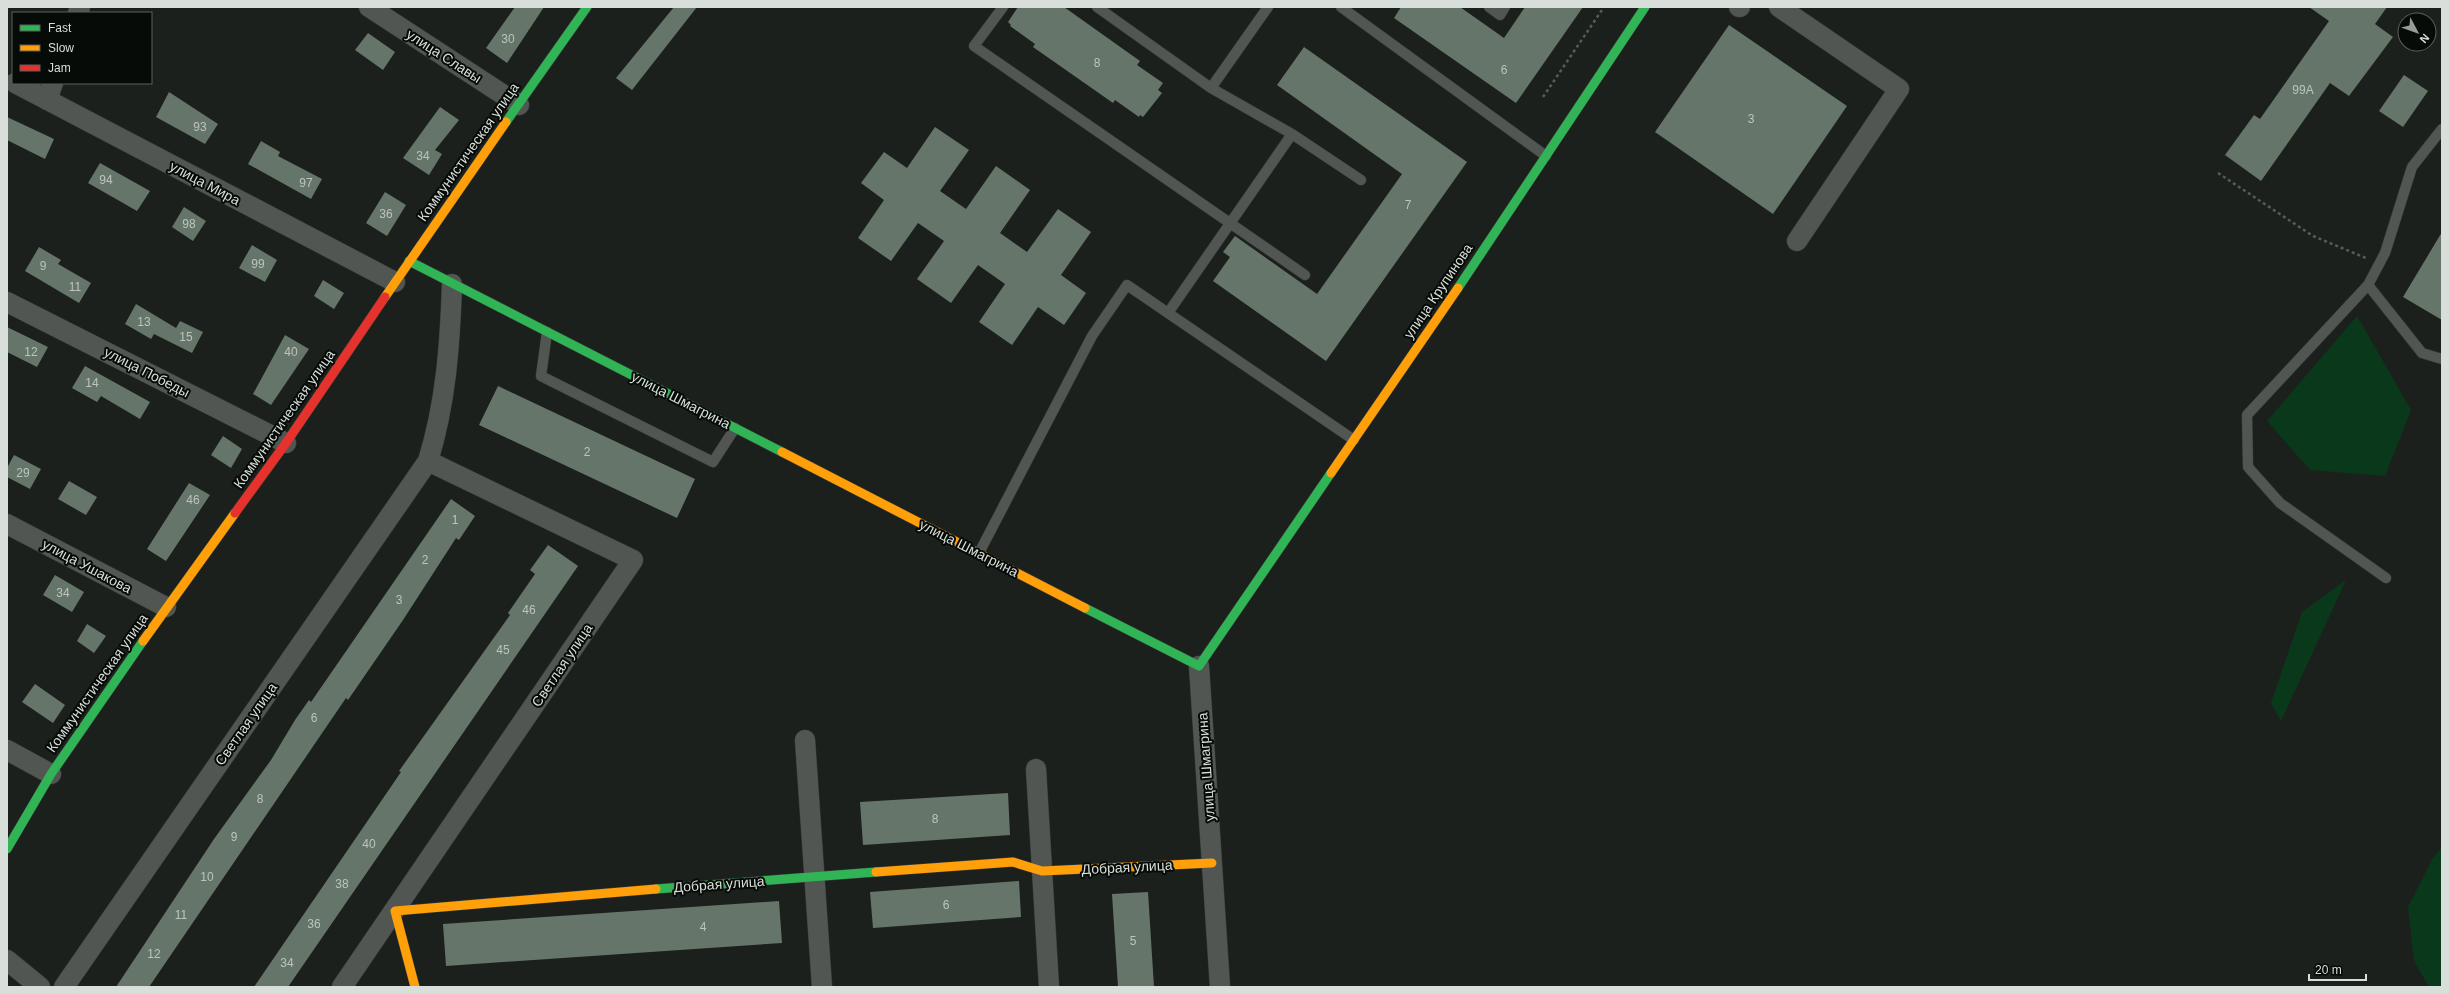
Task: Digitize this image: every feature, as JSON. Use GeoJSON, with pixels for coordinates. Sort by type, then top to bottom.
{"type":"FeatureCollection","features":[{"type":"Feature","properties":{"kind":"street","name":"улица Славы"},"geometry":{"type":"LineString","coordinates":[[369,7],[519,105]]}},
{"type":"Feature","properties":{"kind":"street","name":"Коммунистическая улица"},"geometry":{"type":"LineString","coordinates":[[7,848],[51,774],[166,607],[286,443],[409,261],[587,7]]}},
{"type":"Feature","properties":{"kind":"street","name":"улица Крупинова"},"geometry":{"type":"LineString","coordinates":[[1199,666],[1354,440],[1646,7]]}},
{"type":"Feature","properties":{"kind":"street"},"geometry":{"type":"LineString","coordinates":[[1779,7],[1899,89],[1797,241]]}},
{"type":"Feature","properties":{"kind":"street","name":"улица Мира"},"geometry":{"type":"LineString","coordinates":[[21,84],[50,92],[395,282]]}},
{"type":"Feature","properties":{"kind":"street","name":"улица Шмагрина"},"geometry":{"type":"LineString","coordinates":[[409,261],[1199,666],[1220,987]]}},
{"type":"Feature","properties":{"kind":"street"},"geometry":{"type":"LineString","coordinates":[[428,461],[440,414],[449,364],[452,284]]}},
{"type":"Feature","properties":{"kind":"street","name":"улица Победы"},"geometry":{"type":"LineString","coordinates":[[7,302],[286,443]]}},
{"type":"Feature","properties":{"kind":"street","name":"Светлая улица"},"geometry":{"type":"LineString","coordinates":[[64,987],[428,461],[633,560],[342,987]]}},
{"type":"Feature","properties":{"kind":"street","name":"улица Ушакова"},"geometry":{"type":"LineString","coordinates":[[7,524],[166,607]]}},
{"type":"Feature","properties":{"kind":"street"},"geometry":{"type":"LineString","coordinates":[[805,740],[822,987]]}},
{"type":"Feature","properties":{"kind":"street"},"geometry":{"type":"LineString","coordinates":[[7,750],[51,774]]}},
{"type":"Feature","properties":{"kind":"street"},"geometry":{"type":"LineString","coordinates":[[1036,769],[1049,987]]}},
{"type":"Feature","properties":{"kind":"street","name":"Добрая улица"},"geometry":{"type":"LineString","coordinates":[[395,911],[1013,862],[1042,871],[1212,863]]}},
{"type":"Feature","properties":{"kind":"street"},"geometry":{"type":"LineString","coordinates":[[395,911],[415,987]]}},
{"type":"Feature","properties":{"kind":"street"},"geometry":{"type":"LineString","coordinates":[[7,960],[40,987]]}},
{"type":"Feature","properties":{"kind":"lane"},"geometry":{"type":"LineString","coordinates":[[1003,7],[974,46],[1305,275]]}},
{"type":"Feature","properties":{"kind":"lane"},"geometry":{"type":"LineString","coordinates":[[1098,7],[1211,88],[1292,134],[1361,180]]}},
{"type":"Feature","properties":{"kind":"lane"},"geometry":{"type":"LineString","coordinates":[[1211,88],[1268,7]]}},
{"type":"Feature","properties":{"kind":"lane"},"geometry":{"type":"LineString","coordinates":[[1341,7],[1354,11],[1546,156]]}},
{"type":"Feature","properties":{"kind":"lane"},"geometry":{"type":"LineString","coordinates":[[1489,7],[1500,15],[1505,7]]}},
{"type":"Feature","properties":{"kind":"lane"},"geometry":{"type":"LineString","coordinates":[[2386,578],[2280,503],[2248,468],[2247,415],[2368,285],[2385,253],[2412,167],[2442,129]]}},
{"type":"Feature","properties":{"kind":"lane"},"geometry":{"type":"LineString","coordinates":[[1168,313],[1292,134]]}},
{"type":"Feature","properties":{"kind":"lane"},"geometry":{"type":"LineString","coordinates":[[979,553],[1092,336],[1127,284],[1354,440]]}},
{"type":"Feature","properties":{"kind":"lane"},"geometry":{"type":"LineString","coordinates":[[2368,285],[2422,353],[2442,359]]}},
{"type":"Feature","properties":{"kind":"lane"},"geometry":{"type":"LineString","coordinates":[[547,332],[540,376],[713,462],[736,428]]}},
{"type":"Feature","properties":{"kind":"path"},"geometry":{"type":"LineString","coordinates":[[1542,97],[1604,7]]}},
{"type":"Feature","properties":{"kind":"path"},"geometry":{"type":"LineString","coordinates":[[2218,173],[2313,236],[2380,263]]}},
{"type":"Feature","properties":{"kind":"green space"},"geometry":{"type":"Polygon","coordinates":[[[2357,316],[2411,410],[2385,476],[2310,470],[2267,421],[2357,316]]]}},
{"type":"Feature","properties":{"kind":"green space"},"geometry":{"type":"Polygon","coordinates":[[[2346,580],[2281,721],[2271,703],[2302,612],[2346,580]]]}},
{"type":"Feature","properties":{"kind":"green space"},"geometry":{"type":"Polygon","coordinates":[[[2442,847],[2442,987],[2429,987],[2414,961],[2408,907],[2433,858],[2442,847]]]}},
{"type":"Feature","properties":{"kind":"building"},"geometry":{"type":"Polygon","coordinates":[[[515,7],[544,7],[507,63],[486,48],[515,7]]]}},
{"type":"Feature","properties":{"kind":"building"},"geometry":{"type":"Polygon","coordinates":[[[674,7],[697,7],[632,90],[616,78],[674,7]]]}},
{"type":"Feature","properties":{"kind":"building"},"geometry":{"type":"Polygon","coordinates":[[[1018,7],[1064,7],[1140,61],[1137,65],[1163,83],[1158,90],[1162,93],[1143,117],[1140,115],[1139,117],[1115,100],[1113,103],[1033,47],[1035,44],[1010,26],[1011,25],[1008,22],[1018,7]]]}},
{"type":"Feature","properties":{"kind":"building"},"geometry":{"type":"Polygon","coordinates":[[[1401,7],[1460,7],[1504,38],[1525,7],[1583,7],[1516,103],[1394,18],[1401,7]]]}},
{"type":"Feature","properties":{"kind":"building"},"geometry":{"type":"Polygon","coordinates":[[[2309,7],[2387,7],[2375,24],[2393,37],[2349,96],[2330,83],[2261,181],[2225,155],[2254,115],[2260,119],[2329,21],[2309,7]]]}},
{"type":"Feature","properties":{"kind":"building"},"geometry":{"type":"Polygon","coordinates":[[[1729,25],[1847,106],[1773,214],[1655,132],[1729,25]]]}},
{"type":"Feature","properties":{"kind":"building"},"geometry":{"type":"Polygon","coordinates":[[[368,33],[395,52],[383,70],[355,50],[368,33]]]}},
{"type":"Feature","properties":{"kind":"building"},"geometry":{"type":"Polygon","coordinates":[[[1304,47],[1467,162],[1326,361],[1213,281],[1230,257],[1223,252],[1235,236],[1317,294],[1402,174],[1277,85],[1304,47]]]}},
{"type":"Feature","properties":{"kind":"building"},"geometry":{"type":"Polygon","coordinates":[[[2404,75],[2428,91],[2403,127],[2379,111],[2404,75]]]}},
{"type":"Feature","properties":{"kind":"building"},"geometry":{"type":"Polygon","coordinates":[[[169,92],[218,124],[205,144],[156,117],[169,92]]]}},
{"type":"Feature","properties":{"kind":"building"},"geometry":{"type":"Polygon","coordinates":[[[440,107],[459,120],[435,150],[442,154],[429,175],[403,158],[440,107]]]}},
{"type":"Feature","properties":{"kind":"building"},"geometry":{"type":"Polygon","coordinates":[[[7,117],[54,139],[45,159],[7,140],[7,117]]]}},
{"type":"Feature","properties":{"kind":"building"},"geometry":{"type":"Polygon","coordinates":[[[935,127],[969,150],[940,191],[966,209],[996,166],[1030,190],[1000,233],[1027,252],[1058,209],[1091,232],[1061,275],[1086,293],[1064,325],[1038,307],[1012,345],[979,322],[1005,284],[978,265],[951,303],[917,279],[944,241],[918,223],[891,261],[858,238],[884,200],[861,183],[884,152],[907,168],[935,127]]]}},
{"type":"Feature","properties":{"kind":"building"},"geometry":{"type":"Polygon","coordinates":[[[261,141],[280,152],[278,156],[322,179],[311,199],[248,164],[261,141]]]}},
{"type":"Feature","properties":{"kind":"building"},"geometry":{"type":"Polygon","coordinates":[[[100,163],[150,191],[137,211],[88,183],[100,163]]]}},
{"type":"Feature","properties":{"kind":"building"},"geometry":{"type":"Polygon","coordinates":[[[385,192],[406,205],[387,236],[366,223],[385,192]]]}},
{"type":"Feature","properties":{"kind":"building"},"geometry":{"type":"Polygon","coordinates":[[[184,207],[206,221],[193,241],[172,227],[184,207]]]}},
{"type":"Feature","properties":{"kind":"building"},"geometry":{"type":"Polygon","coordinates":[[[2442,232],[2442,320],[2403,297],[2442,232]]]}},
{"type":"Feature","properties":{"kind":"building"},"geometry":{"type":"Polygon","coordinates":[[[252,245],[277,260],[265,282],[239,268],[252,245]]]}},
{"type":"Feature","properties":{"kind":"building"},"geometry":{"type":"Polygon","coordinates":[[[39,247],[61,260],[58,264],[91,283],[79,303],[25,271],[39,247]]]}},
{"type":"Feature","properties":{"kind":"building"},"geometry":{"type":"Polygon","coordinates":[[[323,280],[344,293],[334,309],[314,296],[323,280]]]}},
{"type":"Feature","properties":{"kind":"building"},"geometry":{"type":"Polygon","coordinates":[[[136,304],[176,328],[180,321],[203,332],[192,353],[154,334],[151,339],[125,324],[136,304]]]}},
{"type":"Feature","properties":{"kind":"building"},"geometry":{"type":"Polygon","coordinates":[[[7,327],[48,347],[37,367],[7,352],[7,327]]]}},
{"type":"Feature","properties":{"kind":"building"},"geometry":{"type":"Polygon","coordinates":[[[285,335],[309,349],[271,405],[253,394],[285,335]]]}},
{"type":"Feature","properties":{"kind":"building"},"geometry":{"type":"Polygon","coordinates":[[[85,366],[150,402],[140,419],[101,396],[97,402],[72,388],[85,366]]]}},
{"type":"Feature","properties":{"kind":"building"},"geometry":{"type":"Polygon","coordinates":[[[498,386],[695,479],[677,518],[479,425],[498,386]]]}},
{"type":"Feature","properties":{"kind":"building"},"geometry":{"type":"Polygon","coordinates":[[[223,436],[242,449],[231,468],[211,455],[223,436]]]}},
{"type":"Feature","properties":{"kind":"building"},"geometry":{"type":"Polygon","coordinates":[[[14,455],[41,469],[30,489],[7,477],[7,468],[14,455]]]}},
{"type":"Feature","properties":{"kind":"building"},"geometry":{"type":"Polygon","coordinates":[[[69,481],[97,497],[86,515],[58,499],[69,481]]]}},
{"type":"Feature","properties":{"kind":"building"},"geometry":{"type":"Polygon","coordinates":[[[189,483],[210,495],[166,561],[147,549],[189,483]]]}},
{"type":"Feature","properties":{"kind":"building"},"geometry":{"type":"Polygon","coordinates":[[[451,499],[475,516],[459,540],[456,538],[403,620],[348,700],[346,698],[149,987],[116,987],[214,839],[271,760],[295,720],[309,700],[311,702],[451,499]]]}},
{"type":"Feature","properties":{"kind":"building"},"geometry":{"type":"Polygon","coordinates":[[[548,545],[578,566],[288,987],[254,987],[401,772],[399,771],[510,615],[508,613],[535,574],[530,570],[548,545]]]}},
{"type":"Feature","properties":{"kind":"building"},"geometry":{"type":"Polygon","coordinates":[[[55,575],[84,592],[72,612],[43,595],[55,575]]]}},
{"type":"Feature","properties":{"kind":"building"},"geometry":{"type":"Polygon","coordinates":[[[87,624],[106,636],[94,653],[77,641],[87,624]]]}},
{"type":"Feature","properties":{"kind":"building"},"geometry":{"type":"Polygon","coordinates":[[[35,684],[65,705],[53,723],[22,702],[35,684]]]}},
{"type":"Feature","properties":{"kind":"building"},"geometry":{"type":"Polygon","coordinates":[[[1008,793],[1010,835],[863,845],[860,802],[1008,793]]]}},
{"type":"Feature","properties":{"kind":"building"},"geometry":{"type":"Polygon","coordinates":[[[1019,881],[1021,917],[873,928],[870,892],[1019,881]]]}},
{"type":"Feature","properties":{"kind":"building"},"geometry":{"type":"Polygon","coordinates":[[[1148,892],[1154,987],[1118,987],[1112,894],[1148,892]]]}},
{"type":"Feature","properties":{"kind":"building"},"geometry":{"type":"Polygon","coordinates":[[[779,901],[782,943],[446,966],[443,924],[779,901]]]}},
{"type":"Feature","properties":{"kind":"traffic: fast"},"geometry":{"type":"LineString","coordinates":[[506,122],[587,7]]}},
{"type":"Feature","properties":{"kind":"traffic: fast"},"geometry":{"type":"LineString","coordinates":[[1458,288],[1645,7]]}},
{"type":"Feature","properties":{"kind":"traffic: fast"},"geometry":{"type":"LineString","coordinates":[[409,261],[782,452]]}},
{"type":"Feature","properties":{"kind":"traffic: fast"},"geometry":{"type":"LineString","coordinates":[[1085,608],[1199,666],[1331,473]]}},
{"type":"Feature","properties":{"kind":"traffic: fast"},"geometry":{"type":"LineString","coordinates":[[7,849],[51,774],[143,641]]}},
{"type":"Feature","properties":{"kind":"traffic: fast"},"geometry":{"type":"LineString","coordinates":[[656,889],[876,872]]}},
{"type":"Feature","properties":{"kind":"traffic: slow"},"geometry":{"type":"LineString","coordinates":[[385,297],[506,122]]}},
{"type":"Feature","properties":{"kind":"traffic: slow"},"geometry":{"type":"LineString","coordinates":[[1331,473],[1458,288]]}},
{"type":"Feature","properties":{"kind":"traffic: slow"},"geometry":{"type":"LineString","coordinates":[[782,452],[1085,608]]}},
{"type":"Feature","properties":{"kind":"traffic: slow"},"geometry":{"type":"LineString","coordinates":[[143,641],[235,513]]}},
{"type":"Feature","properties":{"kind":"traffic: slow"},"geometry":{"type":"LineString","coordinates":[[876,872],[1013,862],[1042,871],[1212,863]]}},
{"type":"Feature","properties":{"kind":"traffic: slow"},"geometry":{"type":"LineString","coordinates":[[415,987],[395,911],[656,889]]}},
{"type":"Feature","properties":{"kind":"traffic: jam"},"geometry":{"type":"LineString","coordinates":[[235,513],[286,443],[385,297]]}}]}
